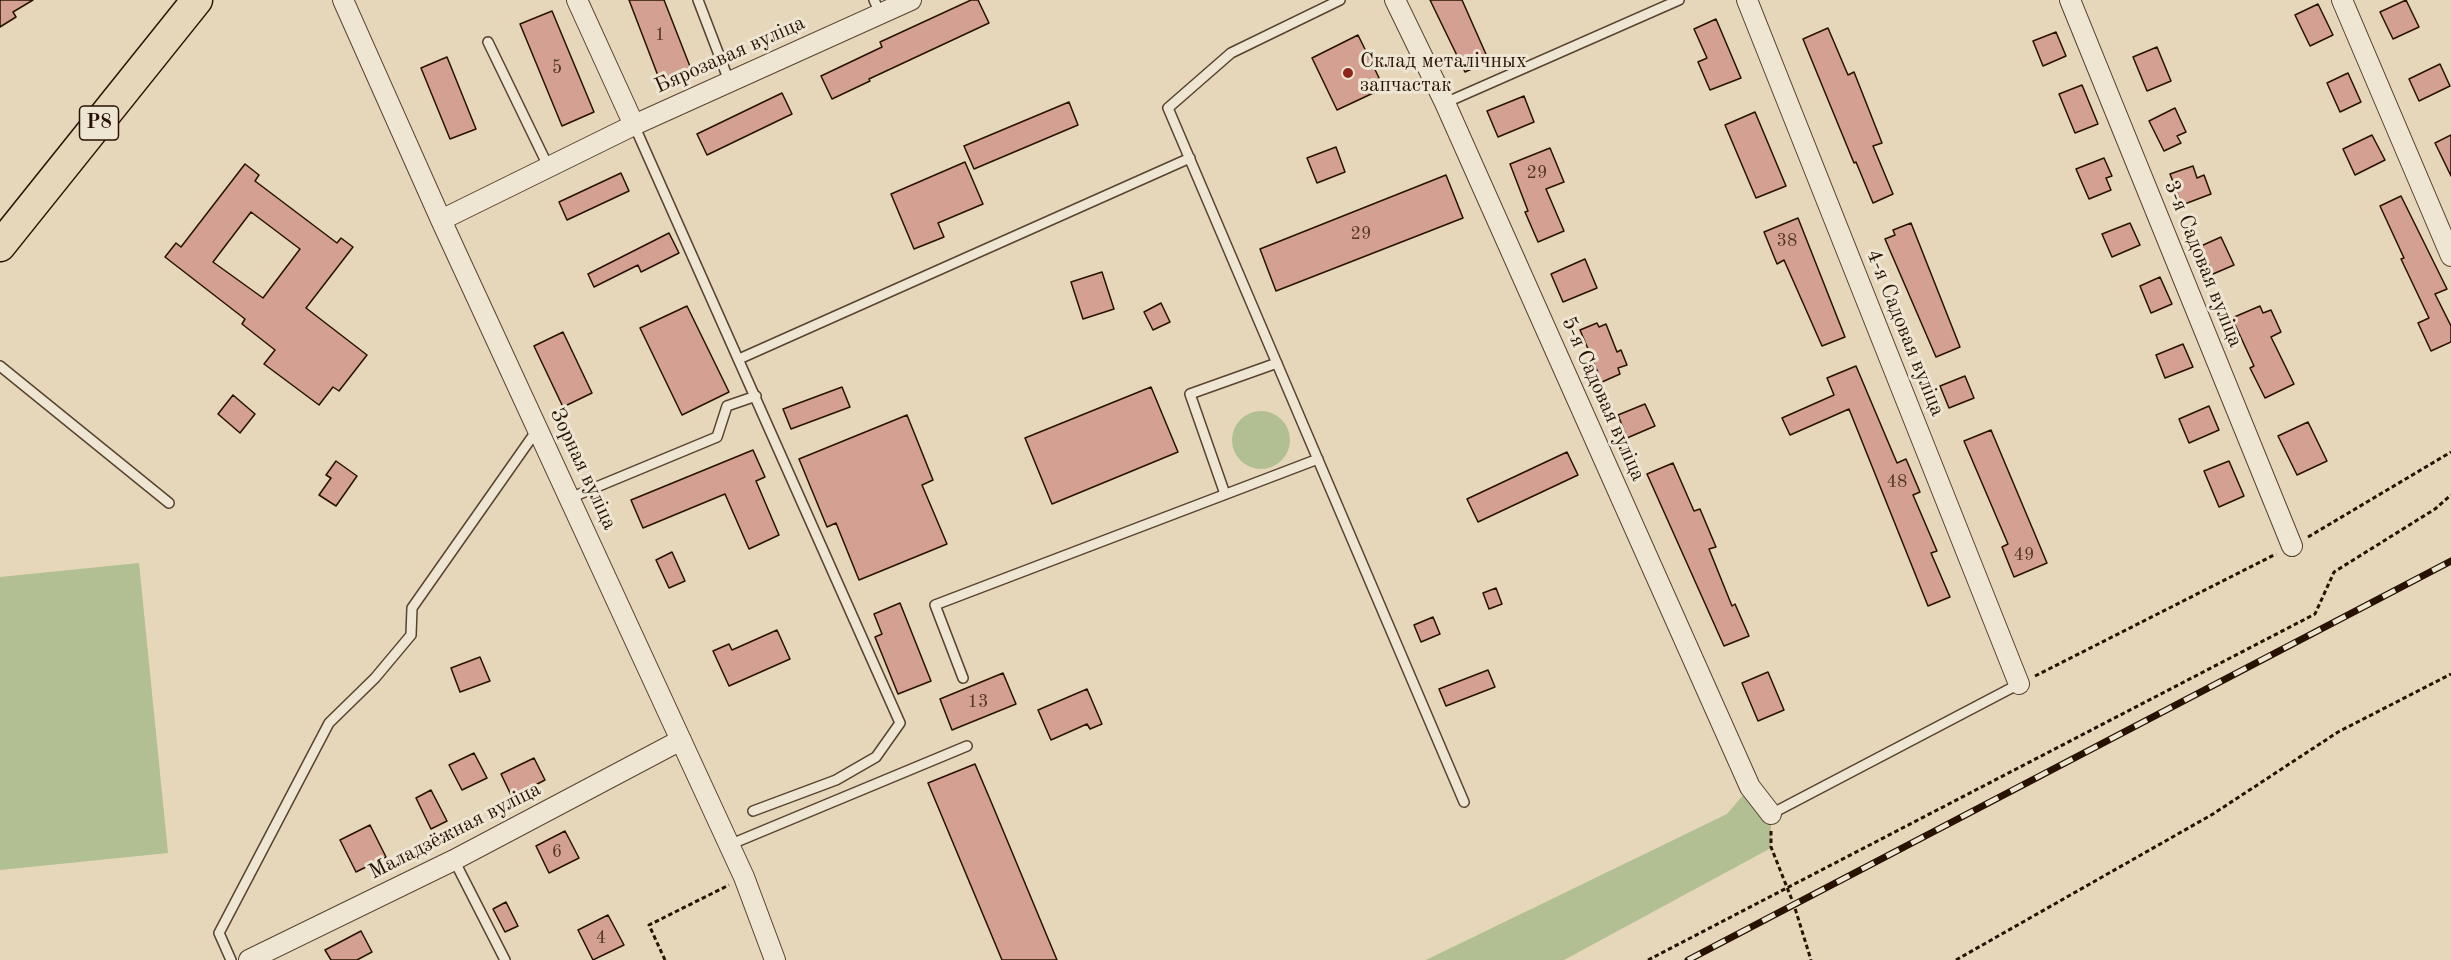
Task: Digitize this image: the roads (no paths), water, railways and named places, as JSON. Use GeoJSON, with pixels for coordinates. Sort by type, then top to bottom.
{"type":"FeatureCollection","features":[{"type":"Feature","properties":{"kind":"main road","name":"Р8"},"geometry":{"type":"LineString","coordinates":[[0,246],[197,0]]}},
{"type":"Feature","properties":{"kind":"street","name":"Зорная вуліца"},"geometry":{"type":"LineString","coordinates":[[343,0],[441,220],[744,877],[775,960]]}},
{"type":"Feature","properties":{"kind":"street"},"geometry":{"type":"LineString","coordinates":[[577,0],[634,125]]}},
{"type":"Feature","properties":{"kind":"street","name":"Бярозавая вуліца"},"geometry":{"type":"LineString","coordinates":[[441,220],[878,7],[911,0]]}},
{"type":"Feature","properties":{"kind":"street","name":"5-я Садовая вуліца"},"geometry":{"type":"LineString","coordinates":[[1395,0],[1445,102],[1750,787],[1771,813]]}},
{"type":"Feature","properties":{"kind":"street","name":"4-я Садовая вуліца"},"geometry":{"type":"LineString","coordinates":[[1747,0],[2019,684]]}},
{"type":"Feature","properties":{"kind":"street","name":"3-я Садовая вуліца"},"geometry":{"type":"LineString","coordinates":[[2070,0],[2292,546]]}},
{"type":"Feature","properties":{"kind":"street"},"geometry":{"type":"LineString","coordinates":[[2342,0],[2451,256]]}},
{"type":"Feature","properties":{"kind":"street","name":"Маладзёжная вуліца"},"geometry":{"type":"LineString","coordinates":[[249,960],[454,860],[681,740]]}},
{"type":"Feature","properties":{"kind":"lane"},"geometry":{"type":"LineString","coordinates":[[698,0],[729,81]]}},
{"type":"Feature","properties":{"kind":"lane"},"geometry":{"type":"LineString","coordinates":[[1340,0],[1231,53],[1168,108],[1464,802]]}},
{"type":"Feature","properties":{"kind":"lane"},"geometry":{"type":"LineString","coordinates":[[1445,102],[1679,0]]}},
{"type":"Feature","properties":{"kind":"lane"},"geometry":{"type":"LineString","coordinates":[[488,42],[549,168]]}},
{"type":"Feature","properties":{"kind":"lane"},"geometry":{"type":"LineString","coordinates":[[634,125],[900,723],[876,757],[836,780],[753,811]]}},
{"type":"Feature","properties":{"kind":"lane"},"geometry":{"type":"LineString","coordinates":[[739,359],[1190,158]]}},
{"type":"Feature","properties":{"kind":"lane"},"geometry":{"type":"LineString","coordinates":[[1225,494],[1190,394],[1277,363]]}},
{"type":"Feature","properties":{"kind":"lane"},"geometry":{"type":"LineString","coordinates":[[0,366],[169,503]]}},
{"type":"Feature","properties":{"kind":"lane"},"geometry":{"type":"LineString","coordinates":[[570,498],[717,437],[727,406],[756,396]]}},
{"type":"Feature","properties":{"kind":"lane"},"geometry":{"type":"LineString","coordinates":[[231,960],[219,933],[329,723],[375,678],[411,635],[412,608],[538,428]]}},
{"type":"Feature","properties":{"kind":"lane"},"geometry":{"type":"LineString","coordinates":[[963,678],[935,605],[1318,459]]}},
{"type":"Feature","properties":{"kind":"lane"},"geometry":{"type":"LineString","coordinates":[[1771,813],[2019,684]]}},
{"type":"Feature","properties":{"kind":"lane"},"geometry":{"type":"LineString","coordinates":[[729,845],[967,746]]}},
{"type":"Feature","properties":{"kind":"lane"},"geometry":{"type":"LineString","coordinates":[[454,860],[505,960]]}},
{"type":"Feature","properties":{"kind":"railway"},"geometry":{"type":"LineString","coordinates":[[1688,960],[2451,561]]}},
{"type":"Feature","properties":{"kind":"place","name":"Склад металічных запчастак"},"geometry":{"type":"Point","coordinates":[1348,73]}}]}
